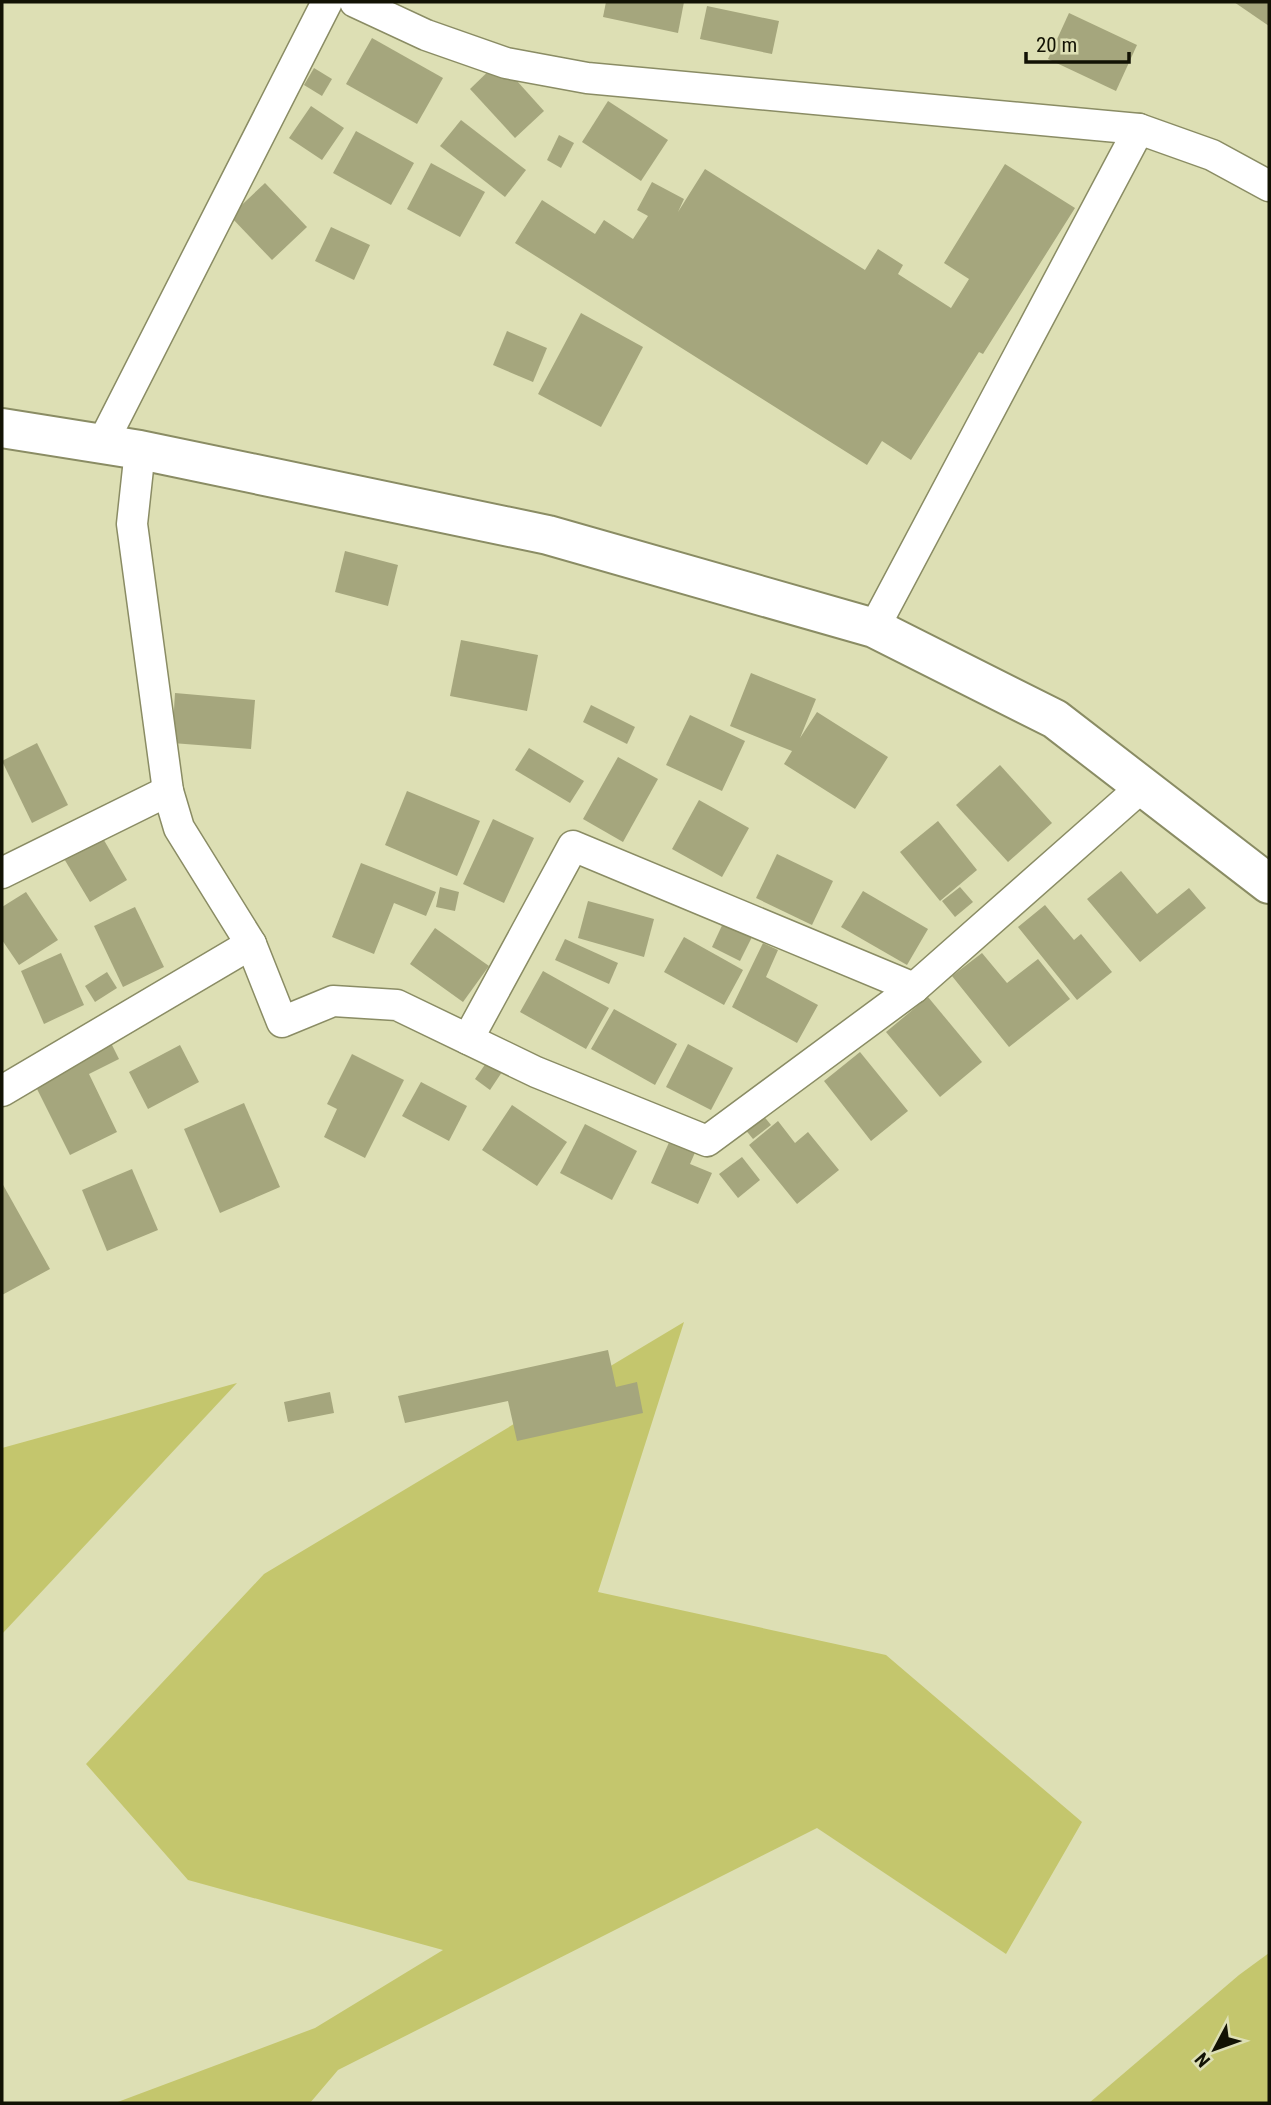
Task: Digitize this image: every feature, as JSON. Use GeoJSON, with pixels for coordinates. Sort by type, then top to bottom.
{"type":"FeatureCollection","features":[{"type":"Feature","properties":{"kind":"street"},"geometry":{"type":"LineString","coordinates":[[101,446],[327,2]]}},
{"type":"Feature","properties":{"kind":"street"},"geometry":{"type":"LineString","coordinates":[[355,2],[426,35],[506,63],[587,78],[1139,130],[1212,155],[1269,186]]}},
{"type":"Feature","properties":{"kind":"street"},"geometry":{"type":"LineString","coordinates":[[874,628],[1139,130]]}},
{"type":"Feature","properties":{"kind":"street"},"geometry":{"type":"LineString","coordinates":[[2,428],[139,450],[548,535],[874,628],[1055,719],[1269,884]]}},
{"type":"Feature","properties":{"kind":"street"},"geometry":{"type":"LineString","coordinates":[[139,450],[132,524],[168,791],[179,828],[251,944],[282,1022],[333,1001],[397,1005],[536,1072],[706,1141],[914,988],[1144,785]]}},
{"type":"Feature","properties":{"kind":"street"},"geometry":{"type":"LineString","coordinates":[[2,873],[168,791]]}},
{"type":"Feature","properties":{"kind":"street"},"geometry":{"type":"LineString","coordinates":[[468,1039],[573,846],[914,988]]}},
{"type":"Feature","properties":{"kind":"street"},"geometry":{"type":"LineString","coordinates":[[2,1091],[251,944]]}},
{"type":"Feature","properties":{"kind":"shaded area"},"geometry":{"type":"Polygon","coordinates":[[[684,1322],[598,1592],[886,1655],[1082,1822],[1006,1954],[817,1828],[338,2070],[310,2103],[115,2103],[315,2028],[443,1950],[188,1880],[86,1764],[264,1574],[684,1322]]]}},
{"type":"Feature","properties":{"kind":"shaded area"},"geometry":{"type":"Polygon","coordinates":[[[237,1383],[2,1634],[2,1448],[237,1383]]]}},
{"type":"Feature","properties":{"kind":"shaded area"},"geometry":{"type":"Polygon","coordinates":[[[1269,1953],[1269,2103],[1089,2103],[1239,1975],[1269,1953]]]}},
{"type":"Feature","properties":{"kind":"building"},"geometry":{"type":"Polygon","coordinates":[[[606,2],[684,2],[678,33],[603,17],[606,2]]]}},
{"type":"Feature","properties":{"kind":"building"},"geometry":{"type":"Polygon","coordinates":[[[1234,2],[1269,2],[1269,26],[1234,2]]]}},
{"type":"Feature","properties":{"kind":"building"},"geometry":{"type":"Polygon","coordinates":[[[707,6],[779,21],[772,54],[700,39],[707,6]]]}},
{"type":"Feature","properties":{"kind":"building"},"geometry":{"type":"Polygon","coordinates":[[[1069,13],[1137,45],[1116,91],[1048,59],[1069,13]]]}},
{"type":"Feature","properties":{"kind":"building"},"geometry":{"type":"Polygon","coordinates":[[[372,38],[443,78],[417,124],[346,84],[372,38]]]}},
{"type":"Feature","properties":{"kind":"building"},"geometry":{"type":"Polygon","coordinates":[[[499,61],[544,111],[515,138],[470,89],[499,61]]]}},
{"type":"Feature","properties":{"kind":"building"},"geometry":{"type":"Polygon","coordinates":[[[314,68],[332,79],[322,96],[304,85],[314,68]]]}},
{"type":"Feature","properties":{"kind":"building"},"geometry":{"type":"Polygon","coordinates":[[[608,101],[668,140],[641,181],[582,142],[608,101]]]}},
{"type":"Feature","properties":{"kind":"building"},"geometry":{"type":"Polygon","coordinates":[[[311,106],[344,128],[322,160],[289,138],[311,106]]]}},
{"type":"Feature","properties":{"kind":"building"},"geometry":{"type":"Polygon","coordinates":[[[461,120],[526,170],[505,197],[440,146],[461,120]]]}},
{"type":"Feature","properties":{"kind":"building"},"geometry":{"type":"Polygon","coordinates":[[[356,131],[414,163],[391,205],[333,173],[356,131]]]}},
{"type":"Feature","properties":{"kind":"building"},"geometry":{"type":"Polygon","coordinates":[[[559,135],[574,143],[561,168],[547,160],[559,135]]]}},
{"type":"Feature","properties":{"kind":"building"},"geometry":{"type":"Polygon","coordinates":[[[431,163],[485,192],[460,237],[407,209],[431,163]]]}},
{"type":"Feature","properties":{"kind":"building"},"geometry":{"type":"Polygon","coordinates":[[[1005,164],[1075,208],[983,354],[979,352],[911,460],[882,441],[867,465],[515,243],[542,200],[595,234],[604,220],[633,239],[648,216],[637,210],[652,182],[684,199],[678,212],[705,169],[865,270],[878,249],[903,265],[898,274],[951,308],[969,279],[944,263],[1005,164]]]}},
{"type":"Feature","properties":{"kind":"building"},"geometry":{"type":"Polygon","coordinates":[[[265,183],[307,227],[272,260],[230,216],[265,183]]]}},
{"type":"Feature","properties":{"kind":"building"},"geometry":{"type":"Polygon","coordinates":[[[331,227],[370,245],[354,280],[315,261],[331,227]]]}},
{"type":"Feature","properties":{"kind":"building"},"geometry":{"type":"Polygon","coordinates":[[[581,313],[643,347],[601,427],[538,394],[581,313]]]}},
{"type":"Feature","properties":{"kind":"building"},"geometry":{"type":"Polygon","coordinates":[[[507,331],[547,348],[533,382],[493,365],[507,331]]]}},
{"type":"Feature","properties":{"kind":"building"},"geometry":{"type":"Polygon","coordinates":[[[345,551],[398,565],[388,606],[335,592],[345,551]]]}},
{"type":"Feature","properties":{"kind":"building"},"geometry":{"type":"Polygon","coordinates":[[[461,640],[538,655],[527,711],[450,696],[461,640]]]}},
{"type":"Feature","properties":{"kind":"building"},"geometry":{"type":"Polygon","coordinates":[[[751,673],[816,699],[800,738],[817,712],[888,757],[855,809],[784,764],[792,751],[730,726],[751,673]]]}},
{"type":"Feature","properties":{"kind":"building"},"geometry":{"type":"Polygon","coordinates":[[[175,693],[255,700],[251,749],[172,743],[175,693]]]}},
{"type":"Feature","properties":{"kind":"building"},"geometry":{"type":"Polygon","coordinates":[[[591,705],[635,727],[627,744],[583,722],[591,705]]]}},
{"type":"Feature","properties":{"kind":"building"},"geometry":{"type":"Polygon","coordinates":[[[690,715],[745,741],[722,791],[666,765],[690,715]]]}},
{"type":"Feature","properties":{"kind":"building"},"geometry":{"type":"Polygon","coordinates":[[[37,743],[68,805],[32,823],[2,761],[37,743]]]}},
{"type":"Feature","properties":{"kind":"building"},"geometry":{"type":"Polygon","coordinates":[[[529,748],[584,781],[570,803],[515,770],[529,748]]]}},
{"type":"Feature","properties":{"kind":"building"},"geometry":{"type":"Polygon","coordinates":[[[618,757],[658,779],[623,842],[583,819],[618,757]]]}},
{"type":"Feature","properties":{"kind":"building"},"geometry":{"type":"Polygon","coordinates":[[[1000,765],[1052,823],[1008,862],[956,805],[1000,765]]]}},
{"type":"Feature","properties":{"kind":"building"},"geometry":{"type":"Polygon","coordinates":[[[407,791],[480,821],[457,876],[385,845],[407,791]]]}},
{"type":"Feature","properties":{"kind":"building"},"geometry":{"type":"Polygon","coordinates":[[[699,800],[749,828],[722,877],[672,849],[699,800]]]}},
{"type":"Feature","properties":{"kind":"building"},"geometry":{"type":"Polygon","coordinates":[[[493,819],[534,838],[504,903],[463,884],[493,819]]]}},
{"type":"Feature","properties":{"kind":"building"},"geometry":{"type":"Polygon","coordinates":[[[938,821],[977,870],[940,901],[900,852],[938,821]]]}},
{"type":"Feature","properties":{"kind":"building"},"geometry":{"type":"Polygon","coordinates":[[[101,835],[127,880],[90,902],[63,857],[101,835]]]}},
{"type":"Feature","properties":{"kind":"building"},"geometry":{"type":"Polygon","coordinates":[[[777,854],[833,881],[812,925],[756,898],[777,854]]]}},
{"type":"Feature","properties":{"kind":"building"},"geometry":{"type":"Polygon","coordinates":[[[361,863],[436,892],[426,916],[394,903],[374,954],[332,937],[361,863]]]}},
{"type":"Feature","properties":{"kind":"building"},"geometry":{"type":"Polygon","coordinates":[[[1121,871],[1157,914],[1189,888],[1206,908],[1140,962],[1087,899],[1121,871]]]}},
{"type":"Feature","properties":{"kind":"building"},"geometry":{"type":"Polygon","coordinates":[[[440,887],[459,892],[455,911],[436,907],[440,887]]]}},
{"type":"Feature","properties":{"kind":"building"},"geometry":{"type":"Polygon","coordinates":[[[960,887],[973,902],[955,917],[942,901],[960,887]]]}},
{"type":"Feature","properties":{"kind":"building"},"geometry":{"type":"Polygon","coordinates":[[[863,891],[928,929],[907,965],[841,927],[863,891]]]}},
{"type":"Feature","properties":{"kind":"building"},"geometry":{"type":"Polygon","coordinates":[[[26,892],[58,940],[19,965],[2,940],[2,907],[26,892]]]}},
{"type":"Feature","properties":{"kind":"building"},"geometry":{"type":"Polygon","coordinates":[[[588,901],[654,919],[644,957],[578,938],[588,901]]]}},
{"type":"Feature","properties":{"kind":"building"},"geometry":{"type":"Polygon","coordinates":[[[1045,905],[1074,940],[1081,934],[1112,972],[1077,1000],[1018,927],[1045,905]]]}},
{"type":"Feature","properties":{"kind":"building"},"geometry":{"type":"Polygon","coordinates":[[[135,907],[164,967],[123,987],[94,926],[135,907]]]}},
{"type":"Feature","properties":{"kind":"building"},"geometry":{"type":"Polygon","coordinates":[[[725,919],[754,933],[740,961],[712,947],[725,919]]]}},
{"type":"Feature","properties":{"kind":"building"},"geometry":{"type":"Polygon","coordinates":[[[435,928],[489,966],[463,1002],[410,964],[435,928]]]}},
{"type":"Feature","properties":{"kind":"building"},"geometry":{"type":"Polygon","coordinates":[[[684,937],[743,970],[724,1005],[664,972],[684,937]]]}},
{"type":"Feature","properties":{"kind":"building"},"geometry":{"type":"Polygon","coordinates":[[[565,939],[618,963],[609,984],[555,960],[565,939]]]}},
{"type":"Feature","properties":{"kind":"building"},"geometry":{"type":"Polygon","coordinates":[[[763,943],[778,950],[766,977],[818,1005],[797,1043],[732,1007],[763,943]]]}},
{"type":"Feature","properties":{"kind":"building"},"geometry":{"type":"Polygon","coordinates":[[[61,953],[84,1005],[44,1024],[21,971],[61,953]]]}},
{"type":"Feature","properties":{"kind":"building"},"geometry":{"type":"Polygon","coordinates":[[[982,953],[1007,983],[1038,959],[1070,999],[1009,1047],[952,976],[982,953]]]}},
{"type":"Feature","properties":{"kind":"building"},"geometry":{"type":"Polygon","coordinates":[[[543,971],[609,1008],[586,1049],[520,1012],[543,971]]]}},
{"type":"Feature","properties":{"kind":"building"},"geometry":{"type":"Polygon","coordinates":[[[107,972],[117,988],[95,1002],[85,986],[107,972]]]}},
{"type":"Feature","properties":{"kind":"building"},"geometry":{"type":"Polygon","coordinates":[[[928,997],[982,1062],[940,1097],[886,1032],[928,997]]]}},
{"type":"Feature","properties":{"kind":"building"},"geometry":{"type":"Polygon","coordinates":[[[614,1009],[677,1044],[655,1085],[591,1049],[614,1009]]]}},
{"type":"Feature","properties":{"kind":"building"},"geometry":{"type":"Polygon","coordinates":[[[111,1043],[119,1059],[89,1074],[117,1132],[70,1155],[33,1081],[111,1043]]]}},
{"type":"Feature","properties":{"kind":"building"},"geometry":{"type":"Polygon","coordinates":[[[688,1044],[733,1068],[711,1110],[666,1087],[688,1044]]]}},
{"type":"Feature","properties":{"kind":"building"},"geometry":{"type":"Polygon","coordinates":[[[180,1045],[199,1082],[148,1109],[129,1072],[180,1045]]]}},
{"type":"Feature","properties":{"kind":"building"},"geometry":{"type":"Polygon","coordinates":[[[860,1052],[908,1111],[871,1141],[824,1081],[860,1052]]]}},
{"type":"Feature","properties":{"kind":"building"},"geometry":{"type":"Polygon","coordinates":[[[493,1053],[508,1063],[490,1090],[475,1079],[493,1053]]]}},
{"type":"Feature","properties":{"kind":"building"},"geometry":{"type":"Polygon","coordinates":[[[352,1054],[404,1080],[365,1158],[324,1137],[337,1109],[327,1104],[352,1054]]]}},
{"type":"Feature","properties":{"kind":"building"},"geometry":{"type":"Polygon","coordinates":[[[421,1082],[467,1106],[449,1141],[402,1116],[421,1082]]]}},
{"type":"Feature","properties":{"kind":"building"},"geometry":{"type":"Polygon","coordinates":[[[244,1103],[280,1187],[220,1213],[184,1129],[244,1103]]]}},
{"type":"Feature","properties":{"kind":"building"},"geometry":{"type":"Polygon","coordinates":[[[512,1105],[567,1142],[537,1186],[482,1150],[512,1105]]]}},
{"type":"Feature","properties":{"kind":"building"},"geometry":{"type":"Polygon","coordinates":[[[762,1114],[771,1125],[753,1139],[744,1128],[762,1114]]]}},
{"type":"Feature","properties":{"kind":"building"},"geometry":{"type":"Polygon","coordinates":[[[778,1121],[795,1143],[808,1132],[839,1170],[797,1204],[749,1145],[778,1121]]]}},
{"type":"Feature","properties":{"kind":"building"},"geometry":{"type":"Polygon","coordinates":[[[585,1124],[637,1151],[612,1200],[560,1173],[585,1124]]]}},
{"type":"Feature","properties":{"kind":"building"},"geometry":{"type":"Polygon","coordinates":[[[675,1129],[700,1141],[690,1164],[712,1173],[698,1204],[651,1183],[675,1129]]]}},
{"type":"Feature","properties":{"kind":"building"},"geometry":{"type":"Polygon","coordinates":[[[742,1157],[760,1180],[738,1198],[719,1174],[742,1157]]]}},
{"type":"Feature","properties":{"kind":"building"},"geometry":{"type":"Polygon","coordinates":[[[132,1169],[158,1230],[107,1251],[82,1190],[132,1169]]]}},
{"type":"Feature","properties":{"kind":"building"},"geometry":{"type":"Polygon","coordinates":[[[2,1183],[50,1269],[2,1295],[2,1183]]]}},
{"type":"Feature","properties":{"kind":"building"},"geometry":{"type":"Polygon","coordinates":[[[608,1350],[616,1387],[637,1382],[643,1413],[517,1441],[508,1401],[405,1423],[398,1396],[608,1350]]]}},
{"type":"Feature","properties":{"kind":"building"},"geometry":{"type":"Polygon","coordinates":[[[330,1392],[334,1413],[288,1422],[284,1402],[330,1392]]]}}]}
